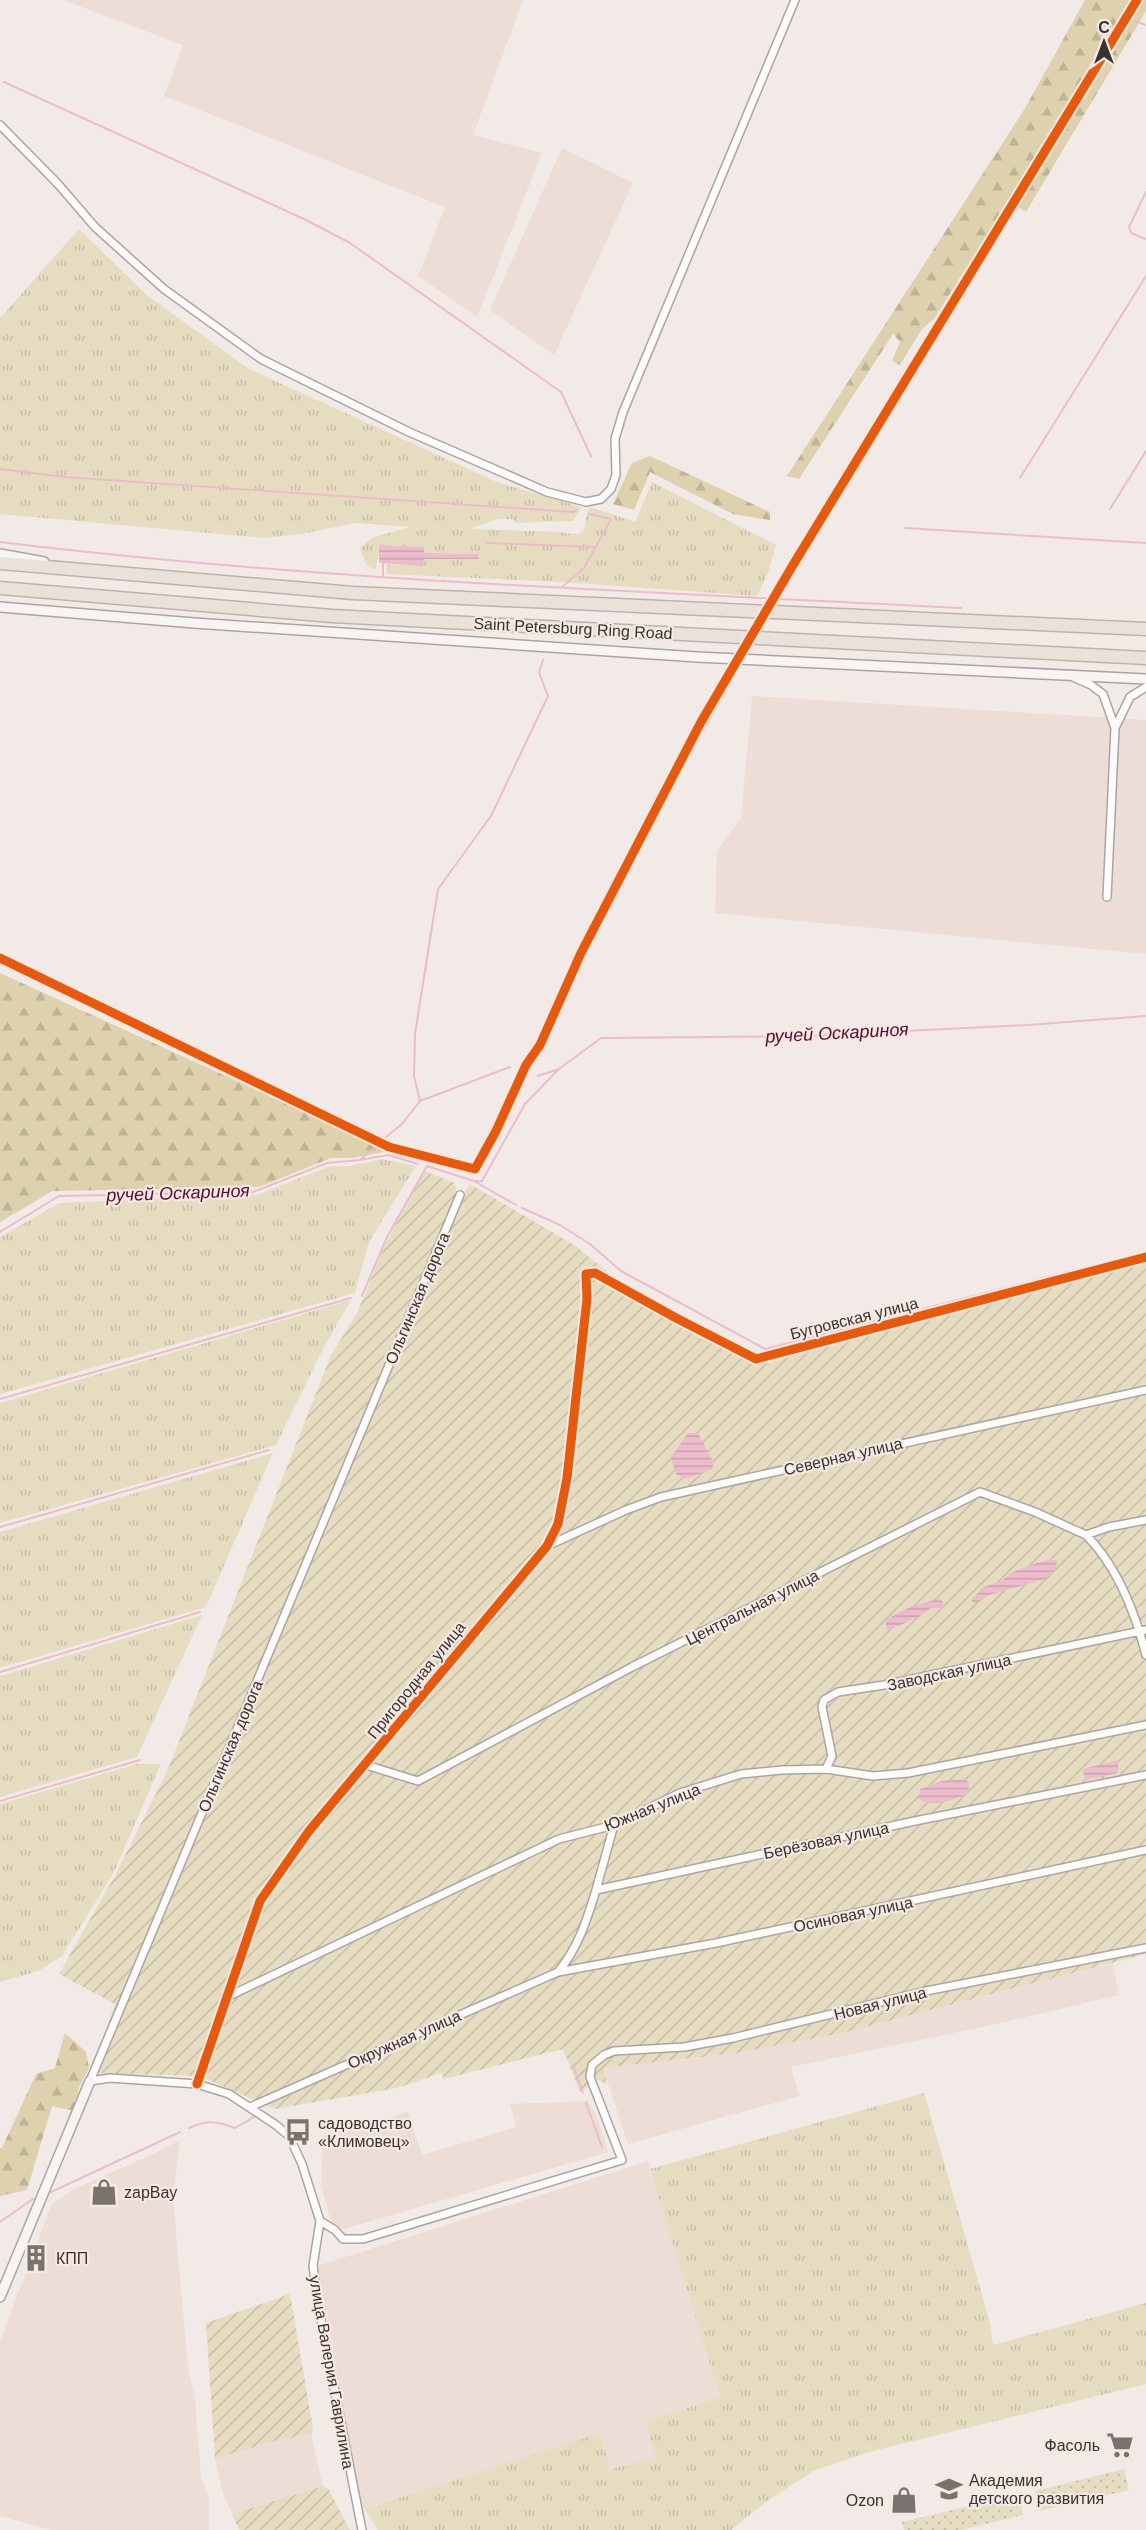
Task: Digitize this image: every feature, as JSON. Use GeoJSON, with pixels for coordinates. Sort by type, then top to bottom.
{"type":"FeatureCollection","features":[{"type":"Feature","properties":{"kind":"highway","name":"Saint Petersburg Ring Road"},"geometry":{"type":"LineString","coordinates":[[0,563],[353,593],[1146,629]]}},
{"type":"Feature","properties":{"kind":"highway","name":"Saint Petersburg Ring Road"},"geometry":{"type":"LineString","coordinates":[[0,588],[332,616],[1146,658]]}},
{"type":"Feature","properties":{"kind":"street"},"geometry":{"type":"LineString","coordinates":[[0,125],[58,184],[95,227],[164,289],[261,359],[409,432],[547,492],[586,502],[601,499],[611,489],[616,475],[615,439],[623,412],[795,0]]}},
{"type":"Feature","properties":{"kind":"street"},"geometry":{"type":"LineString","coordinates":[[0,958],[389,1147],[475,1169],[496,1131],[526,1065],[540,1045],[581,953],[701,722],[1137,0]]}},
{"type":"Feature","properties":{"kind":"street"},"geometry":{"type":"LineString","coordinates":[[0,554],[108,572]]}},
{"type":"Feature","properties":{"kind":"street"},"geometry":{"type":"LineString","coordinates":[[0,607],[194,623],[697,657],[1146,679]]}},
{"type":"Feature","properties":{"kind":"street"},"geometry":{"type":"LineString","coordinates":[[1061,674],[1091,685],[1103,694],[1115,728],[1107,897]]}},
{"type":"Feature","properties":{"kind":"street"},"geometry":{"type":"LineString","coordinates":[[1115,728],[1130,697],[1146,687]]}},
{"type":"Feature","properties":{"kind":"street","name":"Ольгинская дорога"},"geometry":{"type":"LineString","coordinates":[[0,2297],[460,1195]]}},
{"type":"Feature","properties":{"kind":"street","name":"Бугровская улица"},"geometry":{"type":"LineString","coordinates":[[586,1274],[595,1273],[756,1359],[1146,1257]]}},
{"type":"Feature","properties":{"kind":"street","name":"Пригородная улица"},"geometry":{"type":"LineString","coordinates":[[197,2084],[260,1901],[309,1831],[547,1546],[558,1524],[567,1478],[587,1299],[586,1274]]}},
{"type":"Feature","properties":{"kind":"street","name":"Северная улица"},"geometry":{"type":"LineString","coordinates":[[547,1546],[626,1510],[661,1497],[1146,1390]]}},
{"type":"Feature","properties":{"kind":"street","name":"Центральная улица"},"geometry":{"type":"LineString","coordinates":[[366,1765],[418,1780],[643,1662],[980,1492],[1035,1512],[1086,1535]]}},
{"type":"Feature","properties":{"kind":"street"},"geometry":{"type":"LineString","coordinates":[[1146,1520],[1109,1527],[1086,1535],[1100,1549],[1119,1579],[1143,1631],[1146,1655]]}},
{"type":"Feature","properties":{"kind":"street","name":"Заводская улица"},"geometry":{"type":"LineString","coordinates":[[826,1769],[832,1756],[822,1707],[824,1700],[838,1692],[884,1685],[1143,1631]]}},
{"type":"Feature","properties":{"kind":"street","name":"Южная улица"},"geometry":{"type":"LineString","coordinates":[[225,1998],[559,1839],[614,1825],[680,1793],[741,1774],[826,1769],[873,1776],[908,1773],[1146,1725]]}},
{"type":"Feature","properties":{"kind":"street","name":"Берёзовая улица"},"geometry":{"type":"LineString","coordinates":[[596,1890],[915,1821],[1146,1775]]}},
{"type":"Feature","properties":{"kind":"street"},"geometry":{"type":"LineString","coordinates":[[558,1972],[571,1956],[585,1926],[614,1825]]}},
{"type":"Feature","properties":{"kind":"street","name":"Осиновая улица"},"geometry":{"type":"LineString","coordinates":[[558,1972],[716,1943],[1146,1850]]}},
{"type":"Feature","properties":{"kind":"street","name":"Новая улица"},"geometry":{"type":"LineString","coordinates":[[320,2221],[335,2230],[343,2239],[363,2239],[622,2160],[591,2078],[592,2065],[604,2055],[614,2051],[684,2047],[733,2038],[926,1991],[1146,1948]]}},
{"type":"Feature","properties":{"kind":"street","name":"Окружная улица"},"geometry":{"type":"LineString","coordinates":[[250,2107],[558,1972]]}},
{"type":"Feature","properties":{"kind":"street"},"geometry":{"type":"LineString","coordinates":[[90,2081],[110,2078],[197,2084],[229,2094],[250,2107]]}},
{"type":"Feature","properties":{"kind":"street","name":"улица Валерия Гаврилина"},"geometry":{"type":"LineString","coordinates":[[250,2107],[289,2136],[295,2146],[320,2221],[313,2266],[322,2326],[362,2530]]}},
{"type":"Feature","properties":{"kind":"shaded area"},"geometry":{"type":"Polygon","coordinates":[[[63,0],[523,0],[473,135],[542,153],[477,317],[418,276],[445,207],[164,96],[183,45],[63,0]]]}},
{"type":"Feature","properties":{"kind":"shaded area"},"geometry":{"type":"Polygon","coordinates":[[[562,148],[633,183],[554,355],[490,310],[562,148]]]}},
{"type":"Feature","properties":{"kind":"shaded area"},"geometry":{"type":"Polygon","coordinates":[[[379,545],[424,547],[424,553],[478,554],[479,559],[424,559],[423,566],[379,563],[379,545]]]}},
{"type":"Feature","properties":{"kind":"shaded area"},"geometry":{"type":"Polygon","coordinates":[[[752,696],[1146,720],[1146,954],[715,913],[717,851],[741,818],[752,696]]]}},
{"type":"Feature","properties":{"kind":"shaded area"},"geometry":{"type":"Polygon","coordinates":[[[688,1433],[698,1433],[714,1463],[712,1469],[685,1479],[676,1474],[671,1457],[688,1433]]]}},
{"type":"Feature","properties":{"kind":"shaded area"},"geometry":{"type":"Polygon","coordinates":[[[1057,1560],[1056,1568],[1045,1579],[989,1595],[977,1603],[971,1601],[983,1587],[1000,1582],[1011,1573],[1030,1565],[1057,1560]]]}},
{"type":"Feature","properties":{"kind":"shaded area"},"geometry":{"type":"Polygon","coordinates":[[[940,1599],[944,1603],[941,1608],[931,1608],[916,1618],[887,1630],[885,1621],[897,1613],[940,1599]]]}},
{"type":"Feature","properties":{"kind":"shaded area"},"geometry":{"type":"Polygon","coordinates":[[[1118,1760],[1118,1773],[1085,1780],[1083,1769],[1118,1760]]]}},
{"type":"Feature","properties":{"kind":"shaded area"},"geometry":{"type":"Polygon","coordinates":[[[966,1779],[969,1784],[968,1794],[937,1803],[919,1799],[920,1789],[942,1781],[966,1779]]]}},
{"type":"Feature","properties":{"kind":"shaded area"},"geometry":{"type":"Polygon","coordinates":[[[1113,1963],[1119,1995],[987,2026],[791,2067],[799,2096],[628,2144],[603,2068],[737,2053],[843,2033],[1113,1963]]]}},
{"type":"Feature","properties":{"kind":"shaded area"},"geometry":{"type":"Polygon","coordinates":[[[588,2101],[596,2114],[608,2152],[344,2229],[331,2221],[321,2186],[323,2136],[408,2112],[422,2155],[516,2127],[510,2104],[588,2101]]]}},
{"type":"Feature","properties":{"kind":"shaded area"},"geometry":{"type":"Polygon","coordinates":[[[180,2141],[173,2196],[176,2232],[188,2367],[195,2398],[201,2477],[209,2498],[209,2530],[52,2530],[0,2516],[0,2341],[52,2204],[72,2190],[162,2150],[180,2141]]]}},
{"type":"Feature","properties":{"kind":"shaded area"},"geometry":{"type":"Polygon","coordinates":[[[648,2161],[720,2397],[647,2422],[657,2458],[610,2469],[600,2434],[365,2509],[361,2505],[317,2266],[648,2161]]]}},
{"type":"Feature","properties":{"kind":"shaded area"},"geometry":{"type":"Polygon","coordinates":[[[311,2434],[323,2486],[232,2514],[222,2490],[215,2459],[274,2441],[311,2434]]]}},
{"type":"Feature","properties":{"kind":"green space"},"geometry":{"type":"Polygon","coordinates":[[[1085,0],[1146,0],[1146,11],[1026,212],[1009,201],[934,319],[922,329],[900,365],[892,361],[900,342],[893,334],[799,479],[787,476],[1024,110],[1085,0]]]}},
{"type":"Feature","properties":{"kind":"green space"},"geometry":{"type":"Polygon","coordinates":[[[79,229],[147,295],[249,369],[497,482],[581,507],[573,521],[515,523],[513,519],[497,519],[470,529],[578,534],[584,529],[590,507],[635,522],[652,482],[776,545],[768,573],[757,596],[561,582],[386,574],[387,564],[423,566],[423,559],[479,559],[478,554],[424,553],[424,547],[380,545],[376,570],[367,566],[360,549],[371,538],[410,527],[355,523],[301,534],[264,538],[0,514],[0,318],[79,229]]]}},
{"type":"Feature","properties":{"kind":"green space"},"geometry":{"type":"Polygon","coordinates":[[[650,456],[770,512],[770,520],[733,514],[650,472],[634,510],[613,504],[632,463],[650,456]]]}},
{"type":"Feature","properties":{"kind":"green space"},"geometry":{"type":"Polygon","coordinates":[[[0,973],[390,1151],[352,1158],[331,1158],[259,1187],[53,1191],[0,1222],[0,973]]]}},
{"type":"Feature","properties":{"kind":"green space"},"geometry":{"type":"Polygon","coordinates":[[[382,1159],[416,1166],[369,1242],[355,1293],[0,1394],[0,1237],[59,1203],[257,1195],[330,1166],[350,1166],[382,1159]]]}},
{"type":"Feature","properties":{"kind":"green space"},"geometry":{"type":"Polygon","coordinates":[[[425,1171],[455,1183],[457,1194],[462,1196],[470,1184],[576,1246],[616,1279],[756,1356],[1146,1254],[1146,1954],[843,2033],[737,2053],[604,2068],[607,2084],[588,2076],[589,2087],[580,2092],[563,2049],[444,2079],[441,2073],[397,2088],[275,2109],[200,2076],[91,2073],[115,2004],[59,1974],[117,1872],[168,1769],[331,1355],[357,1313],[387,1240],[425,1171]]]}},
{"type":"Feature","properties":{"kind":"green space"},"geometry":{"type":"Polygon","coordinates":[[[351,1300],[324,1347],[276,1445],[0,1523],[0,1403],[351,1300]]]}},
{"type":"Feature","properties":{"kind":"green space"},"geometry":{"type":"Polygon","coordinates":[[[273,1453],[206,1607],[0,1668],[0,1532],[273,1453]]]}},
{"type":"Feature","properties":{"kind":"green space"},"geometry":{"type":"Polygon","coordinates":[[[202,1615],[137,1757],[0,1797],[0,1676],[202,1615]]]}},
{"type":"Feature","properties":{"kind":"green space"},"geometry":{"type":"Polygon","coordinates":[[[137,1764],[161,1764],[113,1874],[62,1956],[38,1971],[0,1982],[0,1804],[137,1764]]]}},
{"type":"Feature","properties":{"kind":"green space"},"geometry":{"type":"Polygon","coordinates":[[[65,2033],[86,2052],[89,2068],[79,2087],[74,2111],[52,2106],[27,2190],[0,2196],[0,2148],[36,2074],[55,2068],[65,2033]]]}},
{"type":"Feature","properties":{"kind":"green space"},"geometry":{"type":"Polygon","coordinates":[[[924,2093],[990,2323],[993,2345],[1146,2303],[1146,2384],[873,2451],[813,2471],[766,2502],[731,2530],[378,2530],[365,2509],[600,2433],[610,2469],[656,2458],[646,2422],[720,2397],[650,2169],[924,2093]]]}},
{"type":"Feature","properties":{"kind":"green space"},"geometry":{"type":"Polygon","coordinates":[[[290,2294],[313,2428],[311,2434],[274,2441],[215,2459],[206,2323],[290,2294]]]}},
{"type":"Feature","properties":{"kind":"green space"},"geometry":{"type":"Polygon","coordinates":[[[1124,2469],[1129,2490],[1040,2511],[1035,2491],[1124,2469]]]}},
{"type":"Feature","properties":{"kind":"green space"},"geometry":{"type":"Polygon","coordinates":[[[323,2486],[329,2490],[350,2530],[239,2530],[232,2514],[323,2486]]]}},
{"type":"Feature","properties":{"kind":"green space"},"geometry":{"type":"Polygon","coordinates":[[[1018,2494],[1023,2515],[961,2530],[904,2530],[902,2522],[1018,2494]]]}},
{"type":"Feature","properties":{"kind":"waterway"},"geometry":{"type":"LineString","coordinates":[[1135,21],[1146,25]]}},
{"type":"Feature","properties":{"kind":"waterway"},"geometry":{"type":"LineString","coordinates":[[4,82],[304,219],[350,243],[561,392],[591,456]]}},
{"type":"Feature","properties":{"kind":"waterway"},"geometry":{"type":"LineString","coordinates":[[1146,192],[1129,227],[1131,233],[1146,239]]}},
{"type":"Feature","properties":{"kind":"waterway"},"geometry":{"type":"LineString","coordinates":[[1020,478],[1146,276]]}},
{"type":"Feature","properties":{"kind":"waterway"},"geometry":{"type":"LineString","coordinates":[[1110,509],[1146,451]]}},
{"type":"Feature","properties":{"kind":"waterway"},"geometry":{"type":"LineString","coordinates":[[0,469],[65,477],[573,512],[577,510]]}},
{"type":"Feature","properties":{"kind":"waterway"},"geometry":{"type":"LineString","coordinates":[[562,587],[584,568],[611,519],[589,514]]}},
{"type":"Feature","properties":{"kind":"waterway"},"geometry":{"type":"LineString","coordinates":[[905,528],[1146,543]]}},
{"type":"Feature","properties":{"kind":"waterway"},"geometry":{"type":"LineString","coordinates":[[0,542],[360,576],[961,608]]}},
{"type":"Feature","properties":{"kind":"waterway"},"geometry":{"type":"LineString","coordinates":[[487,543],[594,547]]}},
{"type":"Feature","properties":{"kind":"waterway"},"geometry":{"type":"LineString","coordinates":[[383,563],[383,576]]}},
{"type":"Feature","properties":{"kind":"waterway"},"geometry":{"type":"LineString","coordinates":[[420,1101],[414,1076],[415,1034],[438,889],[491,816],[548,696],[539,673],[543,660]]}},
{"type":"Feature","properties":{"kind":"waterway","name":"ручей Оскариноя"},"geometry":{"type":"LineString","coordinates":[[538,1076],[559,1069],[601,1038],[802,1036],[1028,1025],[1146,1016]]}},
{"type":"Feature","properties":{"kind":"waterway","name":"ручей Оскариноя"},"geometry":{"type":"LineString","coordinates":[[386,1137],[402,1124],[420,1101],[510,1067]]}},
{"type":"Feature","properties":{"kind":"waterway"},"geometry":{"type":"LineString","coordinates":[[516,1205],[474,1181],[482,1181],[525,1104],[558,1070]]}},
{"type":"Feature","properties":{"kind":"waterway","name":"ручей Оскариноя"},"geometry":{"type":"LineString","coordinates":[[374,1148],[360,1160],[388,1155],[418,1164]]}},
{"type":"Feature","properties":{"kind":"waterway","name":"ручей Оскариноя"},"geometry":{"type":"LineString","coordinates":[[0,1232],[59,1196],[253,1192],[327,1163],[360,1160]]}},
{"type":"Feature","properties":{"kind":"waterway"},"geometry":{"type":"LineString","coordinates":[[362,1296],[387,1237],[427,1166],[474,1181]]}},
{"type":"Feature","properties":{"kind":"waterway"},"geometry":{"type":"LineString","coordinates":[[522,1208],[560,1225],[590,1244],[621,1271],[765,1349],[1146,1252]]}},
{"type":"Feature","properties":{"kind":"waterway"},"geometry":{"type":"LineString","coordinates":[[0,1399],[351,1298]]}},
{"type":"Feature","properties":{"kind":"waterway"},"geometry":{"type":"LineString","coordinates":[[0,1527],[269,1450]]}},
{"type":"Feature","properties":{"kind":"waterway"},"geometry":{"type":"LineString","coordinates":[[0,1672],[200,1612]]}},
{"type":"Feature","properties":{"kind":"waterway"},"geometry":{"type":"LineString","coordinates":[[0,1801],[140,1760]]}},
{"type":"Feature","properties":{"kind":"waterway"},"geometry":{"type":"LineString","coordinates":[[573,2065],[583,2093]]}},
{"type":"Feature","properties":{"kind":"waterway"},"geometry":{"type":"LineString","coordinates":[[586,2103],[602,2147]]}},
{"type":"Feature","properties":{"kind":"waterway"},"geometry":{"type":"LineString","coordinates":[[189,2128],[212,2122],[235,2128],[254,2117]]}},
{"type":"Feature","properties":{"kind":"waterway"},"geometry":{"type":"LineString","coordinates":[[51,2192],[180,2132]]}},
{"type":"Feature","properties":{"kind":"waterway"},"geometry":{"type":"LineString","coordinates":[[0,2222],[33,2199]]}},
{"type":"Feature","properties":{"kind":"cycle path"},"geometry":{"type":"LineString","coordinates":[[0,958],[389,1147],[475,1169],[496,1131],[526,1065],[540,1045],[581,953],[701,722],[793,565],[1137,0]]}},
{"type":"Feature","properties":{"kind":"cycle path"},"geometry":{"type":"LineString","coordinates":[[197,2084],[260,1901],[309,1831],[547,1546],[558,1524],[567,1478],[587,1299],[586,1274],[595,1273],[756,1359],[1146,1257]]}},
{"type":"Feature","properties":{"kind":"place","name":"садоводство «Климовец»"},"geometry":{"type":"Point","coordinates":[298,2132]}},
{"type":"Feature","properties":{"kind":"place","name":"zapBay"},"geometry":{"type":"Point","coordinates":[104,2192]}},
{"type":"Feature","properties":{"kind":"place","name":"КПП"},"geometry":{"type":"Point","coordinates":[36,2258]}},
{"type":"Feature","properties":{"kind":"place","name":"Фасоль"},"geometry":{"type":"Point","coordinates":[1120,2445]}},
{"type":"Feature","properties":{"kind":"place","name":"Академия детского развития"},"geometry":{"type":"Point","coordinates":[949,2489]}},
{"type":"Feature","properties":{"kind":"place","name":"Ozon"},"geometry":{"type":"Point","coordinates":[904,2500]}}]}
